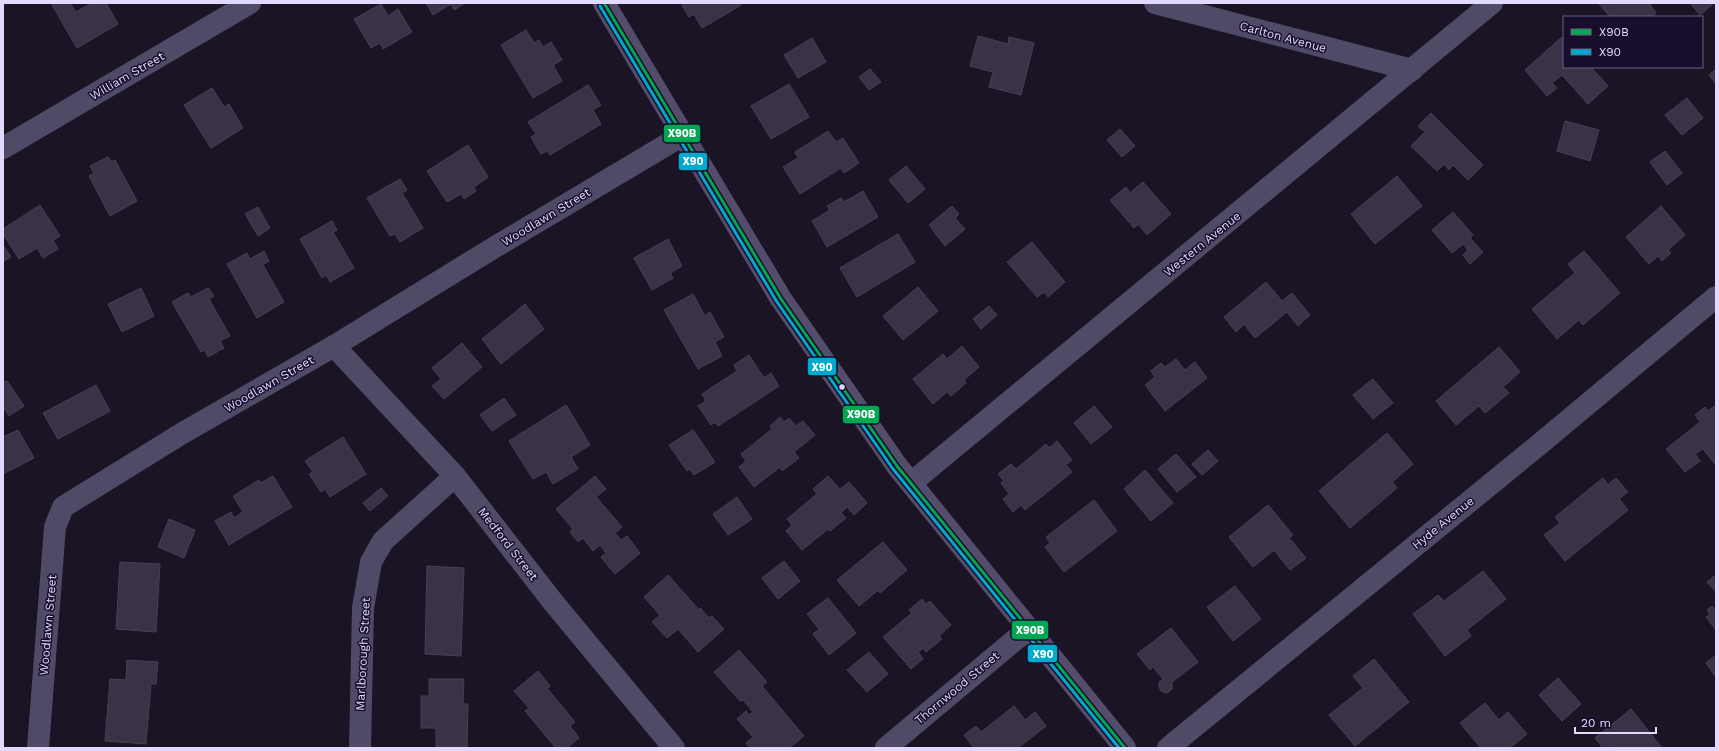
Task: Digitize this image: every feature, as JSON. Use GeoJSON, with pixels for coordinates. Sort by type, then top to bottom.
{"type":"FeatureCollection","features":[{"type":"Feature","properties":{"kind":"main road"},"geometry":{"type":"LineString","coordinates":[[604,3],[781,299],[897,466],[1125,748]]}},
{"type":"Feature","properties":{"kind":"street","name":"William Street"},"geometry":{"type":"LineString","coordinates":[[3,148],[250,3]]}},
{"type":"Feature","properties":{"kind":"street","name":"Carlton Avenue"},"geometry":{"type":"LineString","coordinates":[[1155,3],[1412,70]]}},
{"type":"Feature","properties":{"kind":"street","name":"Western Avenue"},"geometry":{"type":"LineString","coordinates":[[911,483],[1492,3]]}},
{"type":"Feature","properties":{"kind":"street","name":"Woodlawn Street"},"geometry":{"type":"LineString","coordinates":[[38,748],[56,527],[63,507],[181,434],[334,346],[495,247],[683,135]]}},
{"type":"Feature","properties":{"kind":"street","name":"Hyde Avenue"},"geometry":{"type":"LineString","coordinates":[[1168,748],[1541,443],[1716,297]]}},
{"type":"Feature","properties":{"kind":"street","name":"Medford Street"},"geometry":{"type":"LineString","coordinates":[[334,346],[455,476],[553,602],[674,748]]}},
{"type":"Feature","properties":{"kind":"street","name":"Marlborough Street"},"geometry":{"type":"LineString","coordinates":[[360,748],[363,608],[371,562],[383,541],[455,476]]}},
{"type":"Feature","properties":{"kind":"street","name":"Thornwood Street"},"geometry":{"type":"LineString","coordinates":[[886,748],[1028,629]]}},
{"type":"Feature","properties":{"kind":"building"},"geometry":{"type":"Polygon","coordinates":[[[55,3],[70,3],[76,12],[92,3],[106,3],[118,24],[77,48],[52,5],[55,3]]]}},
{"type":"Feature","properties":{"kind":"building"},"geometry":{"type":"Polygon","coordinates":[[[426,3],[465,3],[454,10],[451,4],[433,15],[426,3]]]}},
{"type":"Feature","properties":{"kind":"building"},"geometry":{"type":"Polygon","coordinates":[[[685,3],[739,3],[741,5],[702,28],[694,14],[689,17],[682,5],[685,3]]]}},
{"type":"Feature","properties":{"kind":"building"},"geometry":{"type":"Polygon","coordinates":[[[1649,3],[1656,13],[1652,16],[1609,16],[1599,4],[1649,3]]]}},
{"type":"Feature","properties":{"kind":"building"},"geometry":{"type":"Polygon","coordinates":[[[1690,3],[1714,3],[1700,15],[1690,3]]]}},
{"type":"Feature","properties":{"kind":"building"},"geometry":{"type":"Polygon","coordinates":[[[381,4],[388,16],[398,9],[412,32],[383,49],[380,43],[371,48],[354,19],[381,4]]]}},
{"type":"Feature","properties":{"kind":"building"},"geometry":{"type":"Polygon","coordinates":[[[526,30],[534,43],[539,40],[543,47],[551,42],[562,60],[553,65],[562,81],[533,98],[501,45],[526,30]]]}},
{"type":"Feature","properties":{"kind":"building"},"geometry":{"type":"Polygon","coordinates":[[[978,36],[1008,44],[1009,37],[1034,43],[1021,95],[989,87],[993,72],[970,66],[978,36]]]}},
{"type":"Feature","properties":{"kind":"building"},"geometry":{"type":"Polygon","coordinates":[[[1562,37],[1563,68],[1592,68],[1608,86],[1588,104],[1562,75],[1552,83],[1557,88],[1547,96],[1525,70],[1562,37]]]}},
{"type":"Feature","properties":{"kind":"building"},"geometry":{"type":"Polygon","coordinates":[[[812,38],[826,62],[798,78],[784,55],[812,38]]]}},
{"type":"Feature","properties":{"kind":"building"},"geometry":{"type":"Polygon","coordinates":[[[870,69],[881,82],[869,90],[859,77],[870,69]]]}},
{"type":"Feature","properties":{"kind":"building"},"geometry":{"type":"Polygon","coordinates":[[[1716,69],[1716,84],[1709,75],[1716,69]]]}},
{"type":"Feature","properties":{"kind":"building"},"geometry":{"type":"Polygon","coordinates":[[[789,84],[809,117],[771,139],[751,106],[789,84]]]}},
{"type":"Feature","properties":{"kind":"building"},"geometry":{"type":"Polygon","coordinates":[[[588,85],[601,105],[593,110],[601,124],[550,155],[547,151],[541,154],[531,137],[536,134],[528,122],[588,85]]]}},
{"type":"Feature","properties":{"kind":"building"},"geometry":{"type":"Polygon","coordinates":[[[212,88],[224,107],[229,104],[243,128],[211,148],[184,105],[212,88]]]}},
{"type":"Feature","properties":{"kind":"building"},"geometry":{"type":"Polygon","coordinates":[[[1687,98],[1703,118],[1682,135],[1665,115],[1687,98]]]}},
{"type":"Feature","properties":{"kind":"building"},"geometry":{"type":"Polygon","coordinates":[[[1431,113],[1483,165],[1468,180],[1453,165],[1449,170],[1444,164],[1437,171],[1411,146],[1425,132],[1418,126],[1431,113]]]}},
{"type":"Feature","properties":{"kind":"building"},"geometry":{"type":"Polygon","coordinates":[[[1565,121],[1599,130],[1590,161],[1557,151],[1565,121]]]}},
{"type":"Feature","properties":{"kind":"building"},"geometry":{"type":"Polygon","coordinates":[[[1120,129],[1135,146],[1122,157],[1107,140],[1120,129]]]}},
{"type":"Feature","properties":{"kind":"building"},"geometry":{"type":"Polygon","coordinates":[[[828,131],[836,142],[843,138],[859,163],[844,173],[841,168],[800,194],[783,167],[798,158],[795,152],[828,131]]]}},
{"type":"Feature","properties":{"kind":"building"},"geometry":{"type":"Polygon","coordinates":[[[468,145],[488,177],[474,187],[476,191],[464,199],[461,194],[447,202],[427,171],[468,145]]]}},
{"type":"Feature","properties":{"kind":"building"},"geometry":{"type":"Polygon","coordinates":[[[1665,151],[1682,173],[1667,185],[1650,162],[1665,151]]]}},
{"type":"Feature","properties":{"kind":"building"},"geometry":{"type":"Polygon","coordinates":[[[108,157],[111,162],[115,160],[137,201],[110,216],[89,176],[94,173],[90,166],[108,157]]]}},
{"type":"Feature","properties":{"kind":"building"},"geometry":{"type":"Polygon","coordinates":[[[906,166],[925,189],[908,203],[889,180],[906,166]]]}},
{"type":"Feature","properties":{"kind":"building"},"geometry":{"type":"Polygon","coordinates":[[[1397,176],[1422,206],[1375,244],[1351,214],[1397,176]]]}},
{"type":"Feature","properties":{"kind":"building"},"geometry":{"type":"Polygon","coordinates":[[[400,179],[407,190],[402,193],[423,228],[400,242],[395,234],[390,236],[367,198],[400,179]]]}},
{"type":"Feature","properties":{"kind":"building"},"geometry":{"type":"Polygon","coordinates":[[[1143,182],[1171,214],[1147,235],[1138,224],[1134,228],[1110,200],[1126,187],[1130,193],[1143,182]]]}},
{"type":"Feature","properties":{"kind":"building"},"geometry":{"type":"Polygon","coordinates":[[[863,191],[878,217],[827,247],[812,221],[830,210],[827,206],[841,198],[844,202],[863,191]]]}},
{"type":"Feature","properties":{"kind":"building"},"geometry":{"type":"Polygon","coordinates":[[[40,205],[60,236],[53,240],[58,249],[43,258],[37,248],[19,259],[3,234],[3,229],[40,205]]]}},
{"type":"Feature","properties":{"kind":"building"},"geometry":{"type":"Polygon","coordinates":[[[952,206],[959,214],[955,218],[965,229],[945,246],[929,225],[952,206]]]}},
{"type":"Feature","properties":{"kind":"building"},"geometry":{"type":"Polygon","coordinates":[[[1661,206],[1685,235],[1668,250],[1671,253],[1662,261],[1658,256],[1649,264],[1626,237],[1661,206]]]}},
{"type":"Feature","properties":{"kind":"building"},"geometry":{"type":"Polygon","coordinates":[[[258,207],[270,228],[258,236],[245,214],[258,207]]]}},
{"type":"Feature","properties":{"kind":"building"},"geometry":{"type":"Polygon","coordinates":[[[1453,212],[1473,235],[1470,238],[1483,252],[1470,264],[1463,255],[1468,250],[1463,244],[1452,253],[1432,230],[1453,212]]]}},
{"type":"Feature","properties":{"kind":"building"},"geometry":{"type":"Polygon","coordinates":[[[332,221],[337,230],[333,232],[354,268],[330,282],[326,275],[322,278],[300,239],[332,221]]]}},
{"type":"Feature","properties":{"kind":"building"},"geometry":{"type":"Polygon","coordinates":[[[898,234],[915,262],[857,297],[840,268],[898,234]]]}},
{"type":"Feature","properties":{"kind":"building"},"geometry":{"type":"Polygon","coordinates":[[[668,239],[682,266],[670,273],[673,278],[652,290],[634,258],[668,239]]]}},
{"type":"Feature","properties":{"kind":"building"},"geometry":{"type":"Polygon","coordinates":[[[1032,242],[1065,282],[1048,297],[1044,292],[1037,297],[1007,262],[1032,242]]]}},
{"type":"Feature","properties":{"kind":"building"},"geometry":{"type":"Polygon","coordinates":[[[3,245],[11,257],[3,262],[3,245]]]}},
{"type":"Feature","properties":{"kind":"building"},"geometry":{"type":"Polygon","coordinates":[[[264,251],[269,261],[263,265],[284,302],[257,318],[227,264],[247,253],[250,259],[264,251]]]}},
{"type":"Feature","properties":{"kind":"building"},"geometry":{"type":"Polygon","coordinates":[[[1584,251],[1620,293],[1583,325],[1579,320],[1557,339],[1532,309],[1575,273],[1568,264],[1584,251]]]}},
{"type":"Feature","properties":{"kind":"building"},"geometry":{"type":"Polygon","coordinates":[[[1266,282],[1282,301],[1292,293],[1310,315],[1298,326],[1287,312],[1255,338],[1244,324],[1236,332],[1224,317],[1266,282]]]}},
{"type":"Feature","properties":{"kind":"building"},"geometry":{"type":"Polygon","coordinates":[[[918,287],[938,311],[903,340],[883,316],[918,287]]]}},
{"type":"Feature","properties":{"kind":"building"},"geometry":{"type":"Polygon","coordinates":[[[141,288],[154,316],[122,332],[108,304],[141,288]]]}},
{"type":"Feature","properties":{"kind":"building"},"geometry":{"type":"Polygon","coordinates":[[[208,288],[214,296],[209,299],[230,336],[220,341],[224,348],[208,357],[205,350],[201,352],[172,302],[188,293],[191,297],[208,288]]]}},
{"type":"Feature","properties":{"kind":"building"},"geometry":{"type":"Polygon","coordinates":[[[693,294],[705,316],[710,312],[724,337],[715,342],[722,356],[698,369],[664,310],[693,294]]]}},
{"type":"Feature","properties":{"kind":"building"},"geometry":{"type":"Polygon","coordinates":[[[525,304],[544,329],[501,364],[482,339],[525,304]]]}},
{"type":"Feature","properties":{"kind":"building"},"geometry":{"type":"Polygon","coordinates":[[[989,306],[997,315],[981,329],[973,319],[989,306]]]}},
{"type":"Feature","properties":{"kind":"building"},"geometry":{"type":"Polygon","coordinates":[[[462,343],[482,367],[444,399],[432,386],[441,379],[432,368],[462,343]]]}},
{"type":"Feature","properties":{"kind":"building"},"geometry":{"type":"Polygon","coordinates":[[[962,346],[979,367],[964,380],[966,383],[951,396],[947,392],[933,404],[913,379],[943,354],[947,359],[962,346]]]}},
{"type":"Feature","properties":{"kind":"building"},"geometry":{"type":"Polygon","coordinates":[[[1499,347],[1520,372],[1503,387],[1509,393],[1485,413],[1479,406],[1456,425],[1436,401],[1499,347]]]}},
{"type":"Feature","properties":{"kind":"building"},"geometry":{"type":"Polygon","coordinates":[[[749,355],[764,378],[771,373],[779,386],[718,426],[715,422],[711,425],[698,406],[706,401],[702,394],[737,371],[734,365],[749,355]]]}},
{"type":"Feature","properties":{"kind":"building"},"geometry":{"type":"Polygon","coordinates":[[[1176,359],[1185,370],[1195,362],[1207,378],[1165,411],[1145,385],[1155,377],[1151,371],[1161,363],[1165,367],[1176,359]]]}},
{"type":"Feature","properties":{"kind":"building"},"geometry":{"type":"Polygon","coordinates":[[[1373,379],[1393,403],[1373,419],[1353,395],[1373,379]]]}},
{"type":"Feature","properties":{"kind":"building"},"geometry":{"type":"Polygon","coordinates":[[[7,381],[24,406],[9,416],[3,407],[3,383],[7,381]]]}},
{"type":"Feature","properties":{"kind":"building"},"geometry":{"type":"Polygon","coordinates":[[[96,385],[110,411],[58,439],[43,413],[96,385]]]}},
{"type":"Feature","properties":{"kind":"building"},"geometry":{"type":"Polygon","coordinates":[[[504,398],[516,415],[492,431],[480,415],[504,398]]]}},
{"type":"Feature","properties":{"kind":"building"},"geometry":{"type":"Polygon","coordinates":[[[566,405],[590,445],[571,457],[578,469],[553,484],[546,472],[533,479],[509,441],[566,405]]]}},
{"type":"Feature","properties":{"kind":"building"},"geometry":{"type":"Polygon","coordinates":[[[1716,405],[1716,463],[1715,464],[1703,449],[1695,454],[1700,461],[1685,472],[1666,449],[1700,422],[1695,415],[1705,407],[1708,411],[1716,405]]]}},
{"type":"Feature","properties":{"kind":"building"},"geometry":{"type":"Polygon","coordinates":[[[1094,406],[1112,427],[1091,444],[1074,423],[1094,406]]]}},
{"type":"Feature","properties":{"kind":"building"},"geometry":{"type":"Polygon","coordinates":[[[780,417],[784,422],[789,418],[796,426],[803,421],[815,435],[794,452],[799,458],[782,471],[780,467],[754,487],[739,467],[746,461],[741,454],[772,429],[770,426],[780,417]]]}},
{"type":"Feature","properties":{"kind":"building"},"geometry":{"type":"Polygon","coordinates":[[[18,430],[34,458],[3,474],[3,437],[18,430]]]}},
{"type":"Feature","properties":{"kind":"building"},"geometry":{"type":"Polygon","coordinates":[[[693,430],[715,462],[694,475],[690,469],[687,471],[669,445],[693,430]]]}},
{"type":"Feature","properties":{"kind":"building"},"geometry":{"type":"Polygon","coordinates":[[[1387,433],[1413,464],[1392,482],[1397,488],[1350,528],[1319,491],[1387,433]]]}},
{"type":"Feature","properties":{"kind":"building"},"geometry":{"type":"Polygon","coordinates":[[[343,437],[366,474],[330,497],[325,489],[321,492],[309,474],[313,472],[305,461],[343,437]]]}},
{"type":"Feature","properties":{"kind":"building"},"geometry":{"type":"Polygon","coordinates":[[[1057,441],[1072,460],[1066,465],[1072,472],[1025,510],[1021,505],[1013,512],[1003,499],[1009,494],[1001,483],[1004,481],[998,474],[1011,464],[1016,469],[1046,444],[1049,448],[1057,441]]]}},
{"type":"Feature","properties":{"kind":"building"},"geometry":{"type":"Polygon","coordinates":[[[1208,450],[1218,461],[1202,475],[1192,464],[1208,450]]]}},
{"type":"Feature","properties":{"kind":"building"},"geometry":{"type":"Polygon","coordinates":[[[1176,454],[1196,477],[1177,492],[1158,469],[1176,454]]]}},
{"type":"Feature","properties":{"kind":"building"},"geometry":{"type":"Polygon","coordinates":[[[1145,470],[1173,503],[1151,521],[1124,489],[1145,470]]]}},
{"type":"Feature","properties":{"kind":"building"},"geometry":{"type":"Polygon","coordinates":[[[273,476],[292,507],[229,545],[215,521],[231,512],[234,518],[243,512],[233,496],[259,480],[261,483],[273,476]]]}},
{"type":"Feature","properties":{"kind":"building"},"geometry":{"type":"Polygon","coordinates":[[[595,476],[606,489],[596,497],[622,527],[615,533],[621,540],[627,536],[640,553],[615,574],[601,557],[606,553],[600,545],[593,551],[583,538],[578,542],[570,532],[573,529],[556,509],[595,476]]]}},
{"type":"Feature","properties":{"kind":"building"},"geometry":{"type":"Polygon","coordinates":[[[828,476],[840,489],[849,482],[867,503],[854,515],[847,507],[841,513],[846,518],[830,531],[828,529],[802,550],[786,531],[792,525],[787,519],[817,494],[813,489],[828,476]]]}},
{"type":"Feature","properties":{"kind":"building"},"geometry":{"type":"Polygon","coordinates":[[[1603,478],[1608,485],[1616,478],[1628,492],[1619,499],[1628,510],[1565,561],[1544,535],[1560,523],[1555,517],[1603,478]]]}},
{"type":"Feature","properties":{"kind":"building"},"geometry":{"type":"Polygon","coordinates":[[[381,488],[388,496],[370,511],[363,503],[381,488]]]}},
{"type":"Feature","properties":{"kind":"building"},"geometry":{"type":"Polygon","coordinates":[[[737,497],[752,519],[728,535],[713,514],[737,497]]]}},
{"type":"Feature","properties":{"kind":"building"},"geometry":{"type":"Polygon","coordinates":[[[1094,500],[1117,531],[1064,572],[1045,547],[1050,543],[1046,537],[1094,500]]]}},
{"type":"Feature","properties":{"kind":"building"},"geometry":{"type":"Polygon","coordinates":[[[1268,505],[1293,535],[1289,538],[1306,558],[1290,570],[1274,550],[1253,567],[1229,537],[1268,505]]]}},
{"type":"Feature","properties":{"kind":"building"},"geometry":{"type":"Polygon","coordinates":[[[169,519],[195,530],[184,558],[158,547],[169,519]]]}},
{"type":"Feature","properties":{"kind":"building"},"geometry":{"type":"Polygon","coordinates":[[[883,542],[907,570],[880,593],[878,590],[859,606],[837,580],[883,542]]]}},
{"type":"Feature","properties":{"kind":"building"},"geometry":{"type":"Polygon","coordinates":[[[784,561],[800,581],[778,599],[762,578],[784,561]]]}},
{"type":"Feature","properties":{"kind":"building"},"geometry":{"type":"Polygon","coordinates":[[[120,562],[160,564],[156,632],[116,629],[120,562]]]}},
{"type":"Feature","properties":{"kind":"building"},"geometry":{"type":"Polygon","coordinates":[[[427,566],[464,568],[461,656],[425,654],[427,566]]]}},
{"type":"Feature","properties":{"kind":"building"},"geometry":{"type":"Polygon","coordinates":[[[1483,571],[1506,599],[1467,630],[1471,636],[1445,656],[1413,614],[1438,595],[1444,601],[1483,571]]]}},
{"type":"Feature","properties":{"kind":"building"},"geometry":{"type":"Polygon","coordinates":[[[668,575],[699,610],[700,608],[709,618],[712,616],[724,629],[698,652],[678,629],[667,638],[652,622],[660,615],[644,597],[668,575]]]}},
{"type":"Feature","properties":{"kind":"building"},"geometry":{"type":"Polygon","coordinates":[[[1716,575],[1716,592],[1707,582],[1716,575]]]}},
{"type":"Feature","properties":{"kind":"building"},"geometry":{"type":"Polygon","coordinates":[[[1235,586],[1261,619],[1233,641],[1207,607],[1235,586]]]}},
{"type":"Feature","properties":{"kind":"building"},"geometry":{"type":"Polygon","coordinates":[[[828,598],[856,633],[829,655],[813,634],[819,629],[807,614],[828,598]]]}},
{"type":"Feature","properties":{"kind":"building"},"geometry":{"type":"Polygon","coordinates":[[[922,599],[926,604],[930,601],[951,625],[939,636],[942,639],[926,652],[923,648],[918,652],[923,659],[911,669],[883,637],[912,613],[909,610],[922,599]]]}},
{"type":"Feature","properties":{"kind":"building"},"geometry":{"type":"Polygon","coordinates":[[[1712,606],[1716,611],[1716,630],[1706,617],[1710,614],[1707,610],[1712,606]]]}},
{"type":"Feature","properties":{"kind":"building"},"geometry":{"type":"Polygon","coordinates":[[[1171,628],[1198,662],[1172,682],[1172,689],[1165,693],[1161,691],[1159,687],[1159,682],[1163,679],[1153,667],[1150,670],[1137,654],[1171,628]]]}},
{"type":"Feature","properties":{"kind":"building"},"geometry":{"type":"Polygon","coordinates":[[[739,650],[767,682],[762,686],[804,736],[789,748],[750,748],[746,743],[753,737],[737,719],[746,711],[749,715],[753,712],[743,700],[740,701],[714,672],[739,650]]]}},
{"type":"Feature","properties":{"kind":"building"},"geometry":{"type":"Polygon","coordinates":[[[869,652],[888,674],[867,692],[847,670],[869,652]]]}},
{"type":"Feature","properties":{"kind":"building"},"geometry":{"type":"Polygon","coordinates":[[[1716,655],[1716,677],[1706,663],[1716,655]]]}},
{"type":"Feature","properties":{"kind":"building"},"geometry":{"type":"Polygon","coordinates":[[[1374,659],[1409,702],[1355,746],[1329,715],[1363,688],[1353,676],[1374,659]]]}},
{"type":"Feature","properties":{"kind":"building"},"geometry":{"type":"Polygon","coordinates":[[[127,660],[158,662],[156,684],[151,684],[146,744],[105,741],[110,679],[126,680],[127,660]]]}},
{"type":"Feature","properties":{"kind":"building"},"geometry":{"type":"Polygon","coordinates":[[[538,671],[550,686],[547,688],[575,722],[570,726],[579,738],[567,748],[556,748],[525,711],[529,708],[514,691],[538,671]]]}},
{"type":"Feature","properties":{"kind":"building"},"geometry":{"type":"Polygon","coordinates":[[[1558,678],[1581,704],[1562,721],[1539,695],[1558,678]]]}},
{"type":"Feature","properties":{"kind":"building"},"geometry":{"type":"Polygon","coordinates":[[[429,679],[464,679],[463,704],[468,704],[467,747],[436,747],[436,728],[421,728],[421,696],[429,696],[429,679]]]}},
{"type":"Feature","properties":{"kind":"building"},"geometry":{"type":"Polygon","coordinates":[[[1485,703],[1499,720],[1508,712],[1527,734],[1510,748],[1481,748],[1460,723],[1485,703]]]}},
{"type":"Feature","properties":{"kind":"building"},"geometry":{"type":"Polygon","coordinates":[[[1014,706],[1025,720],[1035,712],[1046,726],[1018,748],[974,748],[964,735],[976,726],[981,732],[1014,706]]]}},
{"type":"Feature","properties":{"kind":"building"},"geometry":{"type":"Polygon","coordinates":[[[1631,709],[1662,748],[1613,748],[1611,745],[1608,748],[1603,748],[1595,738],[1631,709]]]}},
{"type":"Feature","properties":{"kind":"transit line","name":"X90B"},"geometry":{"type":"LineString","coordinates":[[604,3],[781,299],[897,466],[1125,748]]}},
{"type":"Feature","properties":{"kind":"transit line","name":"X90"},"geometry":{"type":"LineString","coordinates":[[600,6],[777,302],[893,469],[1119,748]]}}]}
